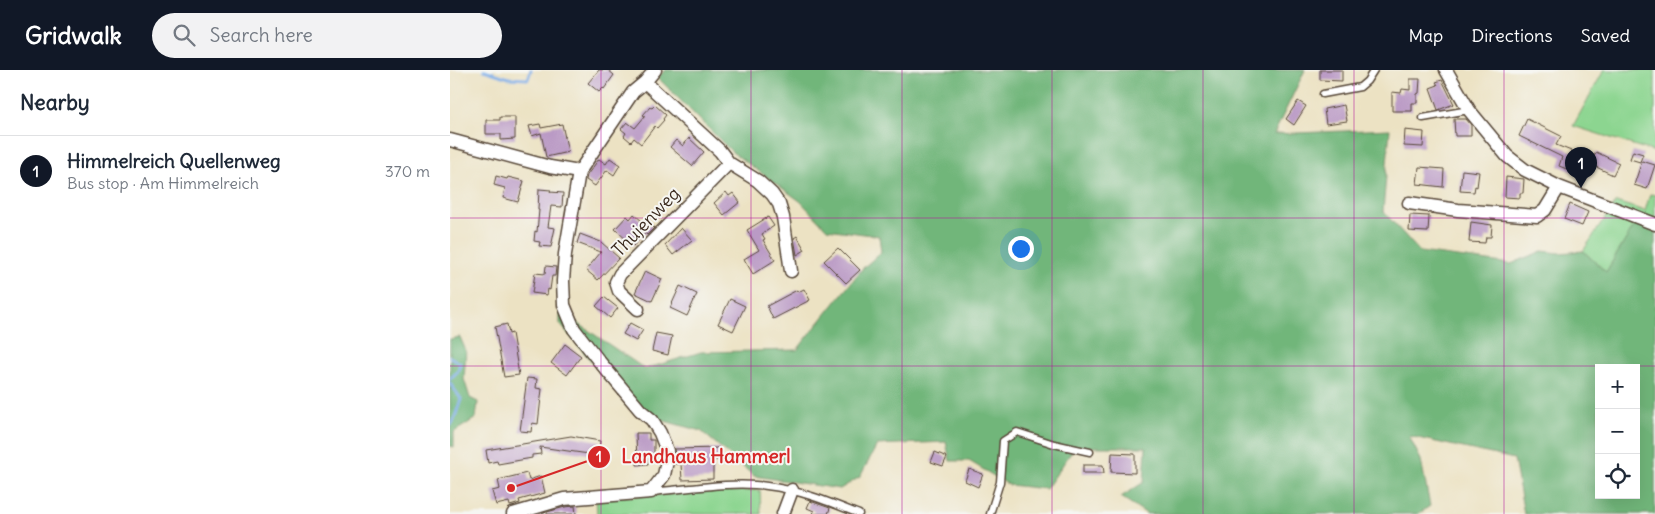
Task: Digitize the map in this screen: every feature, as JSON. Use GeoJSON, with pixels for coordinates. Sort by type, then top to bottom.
{"type":"FeatureCollection","features":[{"type":"Feature","properties":{"kind":"street"},"geometry":{"type":"LineString","coordinates":[[513,514],[564,499],[651,492],[664,475],[667,451],[662,438],[652,420],[640,410],[579,336],[569,319],[564,305],[563,281],[565,254],[579,172],[633,92],[656,70]]}},
{"type":"Feature","properties":{"kind":"street"},"geometry":{"type":"LineString","coordinates":[[1446,70],[1469,110],[1507,156],[1525,170],[1558,187],[1655,224]]}},
{"type":"Feature","properties":{"kind":"street"},"geometry":{"type":"LineString","coordinates":[[645,82],[720,151],[729,163],[758,180],[772,194],[779,204],[791,270]]}},
{"type":"Feature","properties":{"kind":"street"},"geometry":{"type":"LineString","coordinates":[[450,140],[550,167],[579,172]]}},
{"type":"Feature","properties":{"kind":"street","name":"Thujenweg"},"geometry":{"type":"LineString","coordinates":[[638,310],[619,291],[616,282],[620,274],[729,163]]}},
{"type":"Feature","properties":{"kind":"street"},"geometry":{"type":"LineString","coordinates":[[1409,203],[1458,210],[1537,216],[1545,210],[1558,187]]}},
{"type":"Feature","properties":{"kind":"street"},"geometry":{"type":"LineString","coordinates":[[783,514],[792,490]]}},
{"type":"Feature","properties":{"kind":"lane"},"geometry":{"type":"LineString","coordinates":[[1322,94],[1360,87],[1367,81],[1374,70]]}},
{"type":"Feature","properties":{"kind":"lane"},"geometry":{"type":"LineString","coordinates":[[1423,118],[1469,110]]}},
{"type":"Feature","properties":{"kind":"lane"},"geometry":{"type":"LineString","coordinates":[[990,514],[1000,482],[1003,441],[1017,432],[1054,444],[1090,452]]}},
{"type":"Feature","properties":{"kind":"lane"},"geometry":{"type":"LineString","coordinates":[[651,492],[738,485],[766,486],[807,494],[859,514]]}},
{"type":"Feature","properties":{"kind":"green space"},"geometry":{"type":"Polygon","coordinates":[[[666,70],[1305,70],[1274,134],[1390,129],[1383,211],[1420,252],[1511,264],[1542,251],[1559,253],[1583,251],[1606,272],[1637,221],[1655,229],[1655,514],[1524,514],[1514,459],[1409,436],[1421,460],[1430,506],[1418,514],[1147,514],[1121,497],[1144,482],[1146,447],[1075,447],[1046,489],[1009,485],[969,461],[950,461],[946,442],[877,445],[860,477],[840,489],[754,476],[701,431],[635,413],[560,324],[560,311],[645,369],[701,352],[797,350],[862,269],[881,252],[879,236],[827,229],[800,201],[732,152],[657,77],[666,70]]]}},
{"type":"Feature","properties":{"kind":"green space"},"geometry":{"type":"Polygon","coordinates":[[[1604,70],[1655,70],[1655,152],[1573,126],[1604,70]]]}},
{"type":"Feature","properties":{"kind":"green space"},"geometry":{"type":"Polygon","coordinates":[[[1650,194],[1655,195],[1655,229],[1637,222],[1606,272],[1583,251],[1616,202],[1645,211],[1650,194]]]}},
{"type":"Feature","properties":{"kind":"green space"},"geometry":{"type":"Polygon","coordinates":[[[460,337],[466,351],[464,379],[470,398],[478,402],[476,418],[454,432],[454,447],[450,446],[450,339],[460,337]]]}},
{"type":"Feature","properties":{"kind":"green space"},"geometry":{"type":"Polygon","coordinates":[[[760,490],[761,514],[597,514],[596,498],[760,490]]]}},
{"type":"Feature","properties":{"kind":"building"},"geometry":{"type":"Polygon","coordinates":[[[599,70],[608,70],[614,75],[604,89],[599,92],[588,83],[599,70]]]}},
{"type":"Feature","properties":{"kind":"building"},"geometry":{"type":"Polygon","coordinates":[[[1320,70],[1342,70],[1342,81],[1320,80],[1320,70]]]}},
{"type":"Feature","properties":{"kind":"building"},"geometry":{"type":"Polygon","coordinates":[[[1410,79],[1420,79],[1417,103],[1412,103],[1412,111],[1392,111],[1392,92],[1401,93],[1402,89],[1410,90],[1410,79]]]}},
{"type":"Feature","properties":{"kind":"building"},"geometry":{"type":"Polygon","coordinates":[[[1442,80],[1454,104],[1438,110],[1430,88],[1438,85],[1436,82],[1442,80]]]}},
{"type":"Feature","properties":{"kind":"building"},"geometry":{"type":"Polygon","coordinates":[[[1298,101],[1306,106],[1294,125],[1286,119],[1298,101]]]}},
{"type":"Feature","properties":{"kind":"building"},"geometry":{"type":"Polygon","coordinates":[[[655,105],[666,115],[664,120],[657,128],[655,126],[641,144],[634,138],[631,142],[624,136],[626,133],[621,129],[627,122],[635,128],[645,116],[643,115],[650,107],[652,108],[655,105]]]}},
{"type":"Feature","properties":{"kind":"building"},"geometry":{"type":"Polygon","coordinates":[[[1344,105],[1347,121],[1326,124],[1324,109],[1344,105]]]}},
{"type":"Feature","properties":{"kind":"building"},"geometry":{"type":"Polygon","coordinates":[[[500,117],[515,117],[515,139],[501,140],[501,134],[486,134],[486,120],[500,120],[500,117]]]}},
{"type":"Feature","properties":{"kind":"building"},"geometry":{"type":"Polygon","coordinates":[[[1454,119],[1466,119],[1471,125],[1471,136],[1455,136],[1454,119]]]}},
{"type":"Feature","properties":{"kind":"building"},"geometry":{"type":"Polygon","coordinates":[[[1527,119],[1561,136],[1556,145],[1584,156],[1577,173],[1559,166],[1562,157],[1519,136],[1527,119]]]}},
{"type":"Feature","properties":{"kind":"building"},"geometry":{"type":"Polygon","coordinates":[[[540,124],[541,128],[562,124],[568,152],[546,157],[541,133],[532,136],[529,126],[540,124]]]}},
{"type":"Feature","properties":{"kind":"building"},"geometry":{"type":"Polygon","coordinates":[[[1405,130],[1424,132],[1423,147],[1404,146],[1405,130]]]}},
{"type":"Feature","properties":{"kind":"building"},"geometry":{"type":"Polygon","coordinates":[[[689,138],[704,152],[692,166],[670,147],[676,140],[683,146],[689,138]]]}},
{"type":"Feature","properties":{"kind":"building"},"geometry":{"type":"Polygon","coordinates":[[[1633,151],[1643,154],[1640,162],[1630,159],[1633,151]]]}},
{"type":"Feature","properties":{"kind":"building"},"geometry":{"type":"Polygon","coordinates":[[[1596,152],[1619,163],[1613,175],[1590,164],[1596,152]]]}},
{"type":"Feature","properties":{"kind":"building"},"geometry":{"type":"Polygon","coordinates":[[[610,158],[620,165],[614,175],[607,170],[595,186],[586,180],[587,175],[599,159],[606,164],[610,158]]]}},
{"type":"Feature","properties":{"kind":"building"},"geometry":{"type":"Polygon","coordinates":[[[1642,161],[1655,165],[1647,189],[1634,185],[1642,161]]]}},
{"type":"Feature","properties":{"kind":"building"},"geometry":{"type":"Polygon","coordinates":[[[1419,167],[1444,169],[1443,187],[1417,184],[1419,167]]]}},
{"type":"Feature","properties":{"kind":"building"},"geometry":{"type":"Polygon","coordinates":[[[1462,170],[1479,172],[1477,187],[1475,186],[1474,192],[1460,191],[1462,170]]]}},
{"type":"Feature","properties":{"kind":"building"},"geometry":{"type":"Polygon","coordinates":[[[496,176],[524,181],[518,202],[503,198],[505,188],[494,185],[496,176]]]}},
{"type":"Feature","properties":{"kind":"building"},"geometry":{"type":"Polygon","coordinates":[[[1506,177],[1524,179],[1523,193],[1520,193],[1520,198],[1505,197],[1506,177]]]}},
{"type":"Feature","properties":{"kind":"building"},"geometry":{"type":"Polygon","coordinates":[[[539,189],[563,193],[562,207],[551,206],[548,227],[555,228],[551,247],[539,246],[540,242],[534,241],[535,231],[537,232],[539,189]]]}},
{"type":"Feature","properties":{"kind":"building"},"geometry":{"type":"Polygon","coordinates":[[[726,192],[729,196],[733,193],[740,202],[724,215],[714,203],[726,192]]]}},
{"type":"Feature","properties":{"kind":"building"},"geometry":{"type":"Polygon","coordinates":[[[1570,204],[1588,212],[1582,226],[1564,219],[1570,204]]]}},
{"type":"Feature","properties":{"kind":"building"},"geometry":{"type":"Polygon","coordinates":[[[634,214],[654,228],[647,235],[645,233],[633,246],[615,229],[627,216],[630,219],[634,214]]]}},
{"type":"Feature","properties":{"kind":"building"},"geometry":{"type":"Polygon","coordinates":[[[1410,215],[1429,216],[1428,232],[1409,231],[1410,215]]]}},
{"type":"Feature","properties":{"kind":"building"},"geometry":{"type":"Polygon","coordinates":[[[768,217],[774,226],[762,234],[765,239],[763,240],[775,260],[753,274],[744,259],[759,250],[747,230],[768,217]]]}},
{"type":"Feature","properties":{"kind":"building"},"geometry":{"type":"Polygon","coordinates":[[[1471,222],[1492,225],[1491,237],[1486,237],[1485,243],[1469,242],[1471,222]]]}},
{"type":"Feature","properties":{"kind":"building"},"geometry":{"type":"Polygon","coordinates":[[[681,228],[692,240],[673,255],[665,245],[681,228]]]}},
{"type":"Feature","properties":{"kind":"building"},"geometry":{"type":"Polygon","coordinates":[[[580,234],[601,242],[619,258],[598,280],[586,270],[601,252],[577,243],[580,234]]]}},
{"type":"Feature","properties":{"kind":"building"},"geometry":{"type":"Polygon","coordinates":[[[797,236],[805,250],[797,255],[794,238],[797,236]]]}},
{"type":"Feature","properties":{"kind":"building"},"geometry":{"type":"Polygon","coordinates":[[[838,248],[860,270],[846,283],[824,261],[838,248]]]}},
{"type":"Feature","properties":{"kind":"building"},"geometry":{"type":"Polygon","coordinates":[[[546,266],[556,267],[555,276],[552,276],[550,290],[548,289],[547,295],[532,293],[535,273],[545,274],[546,266]]]}},
{"type":"Feature","properties":{"kind":"building"},"geometry":{"type":"Polygon","coordinates":[[[645,271],[662,279],[652,301],[635,293],[645,271]]]}},
{"type":"Feature","properties":{"kind":"building"},"geometry":{"type":"Polygon","coordinates":[[[680,286],[697,294],[687,316],[670,308],[680,286]]]}},
{"type":"Feature","properties":{"kind":"building"},"geometry":{"type":"Polygon","coordinates":[[[804,289],[810,300],[773,319],[767,306],[797,290],[798,292],[804,289]]]}},
{"type":"Feature","properties":{"kind":"building"},"geometry":{"type":"Polygon","coordinates":[[[604,297],[618,308],[610,318],[596,306],[604,297]]]}},
{"type":"Feature","properties":{"kind":"building"},"geometry":{"type":"Polygon","coordinates":[[[730,299],[745,306],[733,331],[718,324],[730,299]]]}},
{"type":"Feature","properties":{"kind":"building"},"geometry":{"type":"Polygon","coordinates":[[[630,323],[643,330],[636,341],[623,334],[630,323]]]}},
{"type":"Feature","properties":{"kind":"building"},"geometry":{"type":"Polygon","coordinates":[[[507,324],[509,334],[512,333],[519,375],[504,377],[495,327],[507,324]]]}},
{"type":"Feature","properties":{"kind":"building"},"geometry":{"type":"Polygon","coordinates":[[[656,333],[672,336],[668,355],[652,351],[656,333]]]}},
{"type":"Feature","properties":{"kind":"building"},"geometry":{"type":"Polygon","coordinates":[[[565,344],[581,356],[567,375],[551,363],[565,344]]]}},
{"type":"Feature","properties":{"kind":"building"},"geometry":{"type":"Polygon","coordinates":[[[527,378],[537,379],[536,388],[542,389],[538,424],[532,423],[531,432],[520,431],[527,378]]]}},
{"type":"Feature","properties":{"kind":"building"},"geometry":{"type":"Polygon","coordinates":[[[636,433],[649,433],[649,440],[654,440],[654,459],[648,459],[648,464],[637,465],[636,433]]]}},
{"type":"Feature","properties":{"kind":"building"},"geometry":{"type":"Polygon","coordinates":[[[571,436],[600,441],[599,450],[590,448],[589,454],[540,447],[541,454],[532,455],[532,458],[498,464],[497,461],[488,463],[486,450],[571,436]]]}},
{"type":"Feature","properties":{"kind":"building"},"geometry":{"type":"Polygon","coordinates":[[[720,448],[720,460],[713,460],[713,479],[682,480],[681,464],[675,464],[675,449],[720,448]]]}},
{"type":"Feature","properties":{"kind":"building"},"geometry":{"type":"Polygon","coordinates":[[[935,452],[947,457],[943,466],[931,462],[935,452]]]}},
{"type":"Feature","properties":{"kind":"building"},"geometry":{"type":"Polygon","coordinates":[[[1112,453],[1135,454],[1135,473],[1111,472],[1112,453]]]}},
{"type":"Feature","properties":{"kind":"building"},"geometry":{"type":"Polygon","coordinates":[[[1083,465],[1103,465],[1104,473],[1083,473],[1083,465]]]}},
{"type":"Feature","properties":{"kind":"building"},"geometry":{"type":"Polygon","coordinates":[[[969,469],[983,474],[978,487],[965,481],[969,469]]]}},
{"type":"Feature","properties":{"kind":"building"},"geometry":{"type":"Polygon","coordinates":[[[527,473],[529,480],[541,476],[545,493],[519,500],[520,503],[510,506],[509,502],[496,505],[492,491],[500,489],[498,480],[527,473]]]}},
{"type":"Feature","properties":{"kind":"building"},"geometry":{"type":"Polygon","coordinates":[[[810,501],[830,508],[828,514],[813,514],[814,511],[807,508],[810,501]]]}},
{"type":"Feature","properties":{"kind":"building"},"geometry":{"type":"Polygon","coordinates":[[[575,506],[576,514],[547,514],[547,512],[575,506]]]}},
{"type":"Feature","properties":{"kind":"waterway"},"geometry":{"type":"LineString","coordinates":[[484,70],[509,78],[528,79],[531,70]]}},
{"type":"Feature","properties":{"kind":"waterway"},"geometry":{"type":"LineString","coordinates":[[450,357],[460,363],[458,371],[450,379]]}},
{"type":"Feature","properties":{"kind":"waterway"},"geometry":{"type":"LineString","coordinates":[[450,383],[461,399],[450,425]]}},
{"type":"Feature","properties":{"kind":"place","name":"Himmelreich Quellenweg"},"geometry":{"type":"Point","coordinates":[1581,188]}},
{"type":"Feature","properties":{"kind":"place","name":"Landhaus Hammerl"},"geometry":{"type":"Point","coordinates":[511,488]}}]}
